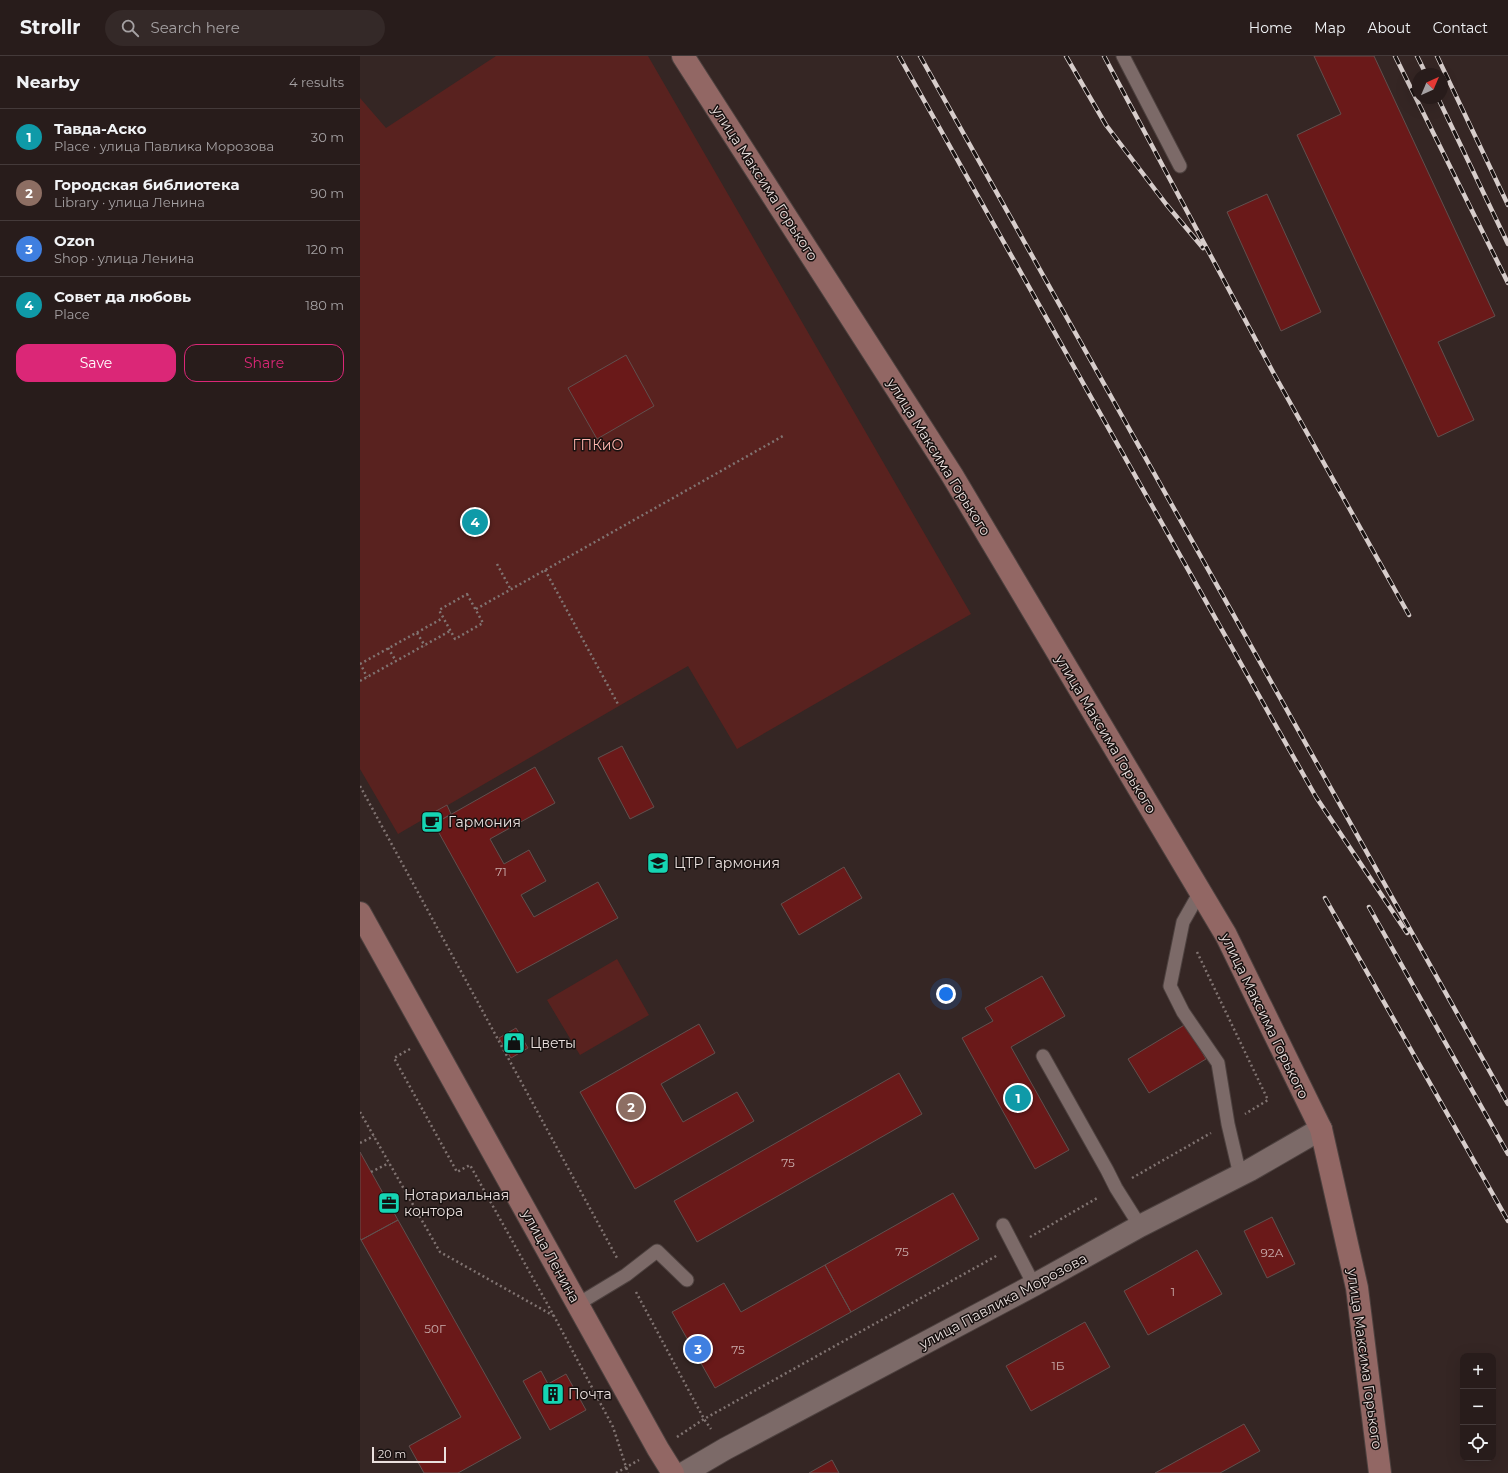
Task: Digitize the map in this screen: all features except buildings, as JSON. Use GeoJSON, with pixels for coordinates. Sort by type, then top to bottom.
{"type":"FeatureCollection","features":[{"type":"Feature","properties":{"kind":"street","name":"улица Максима Горького"},"geometry":{"type":"LineString","coordinates":[[683,56],[952,475],[1226,935],[1321,1129],[1357,1288],[1380,1473]]}},
{"type":"Feature","properties":{"kind":"street","name":"улица Ленина"},"geometry":{"type":"LineString","coordinates":[[360,913],[658,1449],[673,1473]]}},
{"type":"Feature","properties":{"kind":"street","name":"улица Павлика Морозова"},"geometry":{"type":"LineString","coordinates":[[684,1473],[725,1449],[1034,1285],[1140,1226],[1240,1175],[1321,1129]]}},
{"type":"Feature","properties":{"kind":"lane"},"geometry":{"type":"LineString","coordinates":[[1123,56],[1180,166]]}},
{"type":"Feature","properties":{"kind":"lane"},"geometry":{"type":"LineString","coordinates":[[1200,892],[1183,922],[1170,986],[1183,1012],[1218,1063],[1228,1124],[1240,1175]]}},
{"type":"Feature","properties":{"kind":"lane"},"geometry":{"type":"LineString","coordinates":[[1043,1056],[1116,1188],[1140,1226]]}},
{"type":"Feature","properties":{"kind":"lane"},"geometry":{"type":"LineString","coordinates":[[1003,1226],[1034,1285]]}},
{"type":"Feature","properties":{"kind":"lane"},"geometry":{"type":"LineString","coordinates":[[578,1304],[626,1275],[657,1251],[688,1280]]}},
{"type":"Feature","properties":{"kind":"path"},"geometry":{"type":"LineString","coordinates":[[476,609],[783,436]]}},
{"type":"Feature","properties":{"kind":"path"},"geometry":{"type":"LineString","coordinates":[[498,564],[511,590]]}},
{"type":"Feature","properties":{"kind":"path"},"geometry":{"type":"LineString","coordinates":[[544,570],[619,706]]}},
{"type":"Feature","properties":{"kind":"path"},"geometry":{"type":"LineString","coordinates":[[467,594],[476,609],[483,623],[455,639],[439,610],[467,594]]}},
{"type":"Feature","properties":{"kind":"path"},"geometry":{"type":"LineString","coordinates":[[368,677],[360,664],[443,618]]}},
{"type":"Feature","properties":{"kind":"path"},"geometry":{"type":"LineString","coordinates":[[360,681],[450,631]]}},
{"type":"Feature","properties":{"kind":"path"},"geometry":{"type":"LineString","coordinates":[[417,633],[425,646]]}},
{"type":"Feature","properties":{"kind":"path"},"geometry":{"type":"LineString","coordinates":[[388,648],[396,661]]}},
{"type":"Feature","properties":{"kind":"path"},"geometry":{"type":"LineString","coordinates":[[360,786],[704,1419],[725,1449]]}},
{"type":"Feature","properties":{"kind":"path"},"geometry":{"type":"LineString","coordinates":[[407,1042],[410,1049],[394,1058],[457,1172],[470,1165],[554,1316],[613,1427],[628,1473]]}},
{"type":"Feature","properties":{"kind":"path"},"geometry":{"type":"LineString","coordinates":[[360,1112],[440,1252],[554,1316]]}},
{"type":"Feature","properties":{"kind":"path"},"geometry":{"type":"LineString","coordinates":[[360,1143],[374,1136]]}},
{"type":"Feature","properties":{"kind":"path"},"geometry":{"type":"LineString","coordinates":[[371,1172],[389,1163]]}},
{"type":"Feature","properties":{"kind":"green space","name":"ГПКиО"},"geometry":{"type":"Polygon","coordinates":[[[496,56],[648,56],[971,614],[737,749],[688,666],[398,834],[360,769],[360,98],[386,128],[496,56]]]}},
{"type":"Feature","properties":{"kind":"green space"},"geometry":{"type":"Polygon","coordinates":[[[617,959],[649,1015],[580,1055],[547,1000],[617,959]]]}},
{"type":"Feature","properties":{"kind":"railway"},"geometry":{"type":"LineString","coordinates":[[899,56],[1316,797],[1407,933]]}},
{"type":"Feature","properties":{"kind":"railway"},"geometry":{"type":"LineString","coordinates":[[920,56],[1508,1104]]}},
{"type":"Feature","properties":{"kind":"railway"},"geometry":{"type":"LineString","coordinates":[[1066,56],[1106,125],[1166,204],[1203,248]]}},
{"type":"Feature","properties":{"kind":"railway"},"geometry":{"type":"LineString","coordinates":[[1104,56],[1274,374],[1409,615]]}},
{"type":"Feature","properties":{"kind":"railway"},"geometry":{"type":"LineString","coordinates":[[1395,56],[1508,283]]}},
{"type":"Feature","properties":{"kind":"railway"},"geometry":{"type":"LineString","coordinates":[[1417,56],[1423,68]]}},
{"type":"Feature","properties":{"kind":"railway"},"geometry":{"type":"LineString","coordinates":[[1437,56],[1508,205]]}},
{"type":"Feature","properties":{"kind":"railway"},"geometry":{"type":"LineString","coordinates":[[1441,104],[1508,244]]}},
{"type":"Feature","properties":{"kind":"railway"},"geometry":{"type":"LineString","coordinates":[[1325,898],[1508,1221]]}},
{"type":"Feature","properties":{"kind":"railway"},"geometry":{"type":"LineString","coordinates":[[1369,907],[1508,1154]]}},
{"type":"Feature","properties":{"kind":"place","name":"Совет да любовь"},"geometry":{"type":"Point","coordinates":[475,522]}},
{"type":"Feature","properties":{"kind":"place","name":"Гармония"},"geometry":{"type":"Point","coordinates":[432,822]}},
{"type":"Feature","properties":{"kind":"place","name":"ЦТР Гармония"},"geometry":{"type":"Point","coordinates":[658,863]}},
{"type":"Feature","properties":{"kind":"place","name":"Цветы"},"geometry":{"type":"Point","coordinates":[514,1043]}},
{"type":"Feature","properties":{"kind":"place","name":"Тавда-Аско"},"geometry":{"type":"Point","coordinates":[1018,1098]}},
{"type":"Feature","properties":{"kind":"place","name":"Городская библиотека"},"geometry":{"type":"Point","coordinates":[631,1107]}},
{"type":"Feature","properties":{"kind":"place","name":"Нотариальная контора"},"geometry":{"type":"Point","coordinates":[389,1203]}},
{"type":"Feature","properties":{"kind":"place","name":"Ozon"},"geometry":{"type":"Point","coordinates":[698,1349]}},
{"type":"Feature","properties":{"kind":"place","name":"Почта"},"geometry":{"type":"Point","coordinates":[553,1394]}}]}
